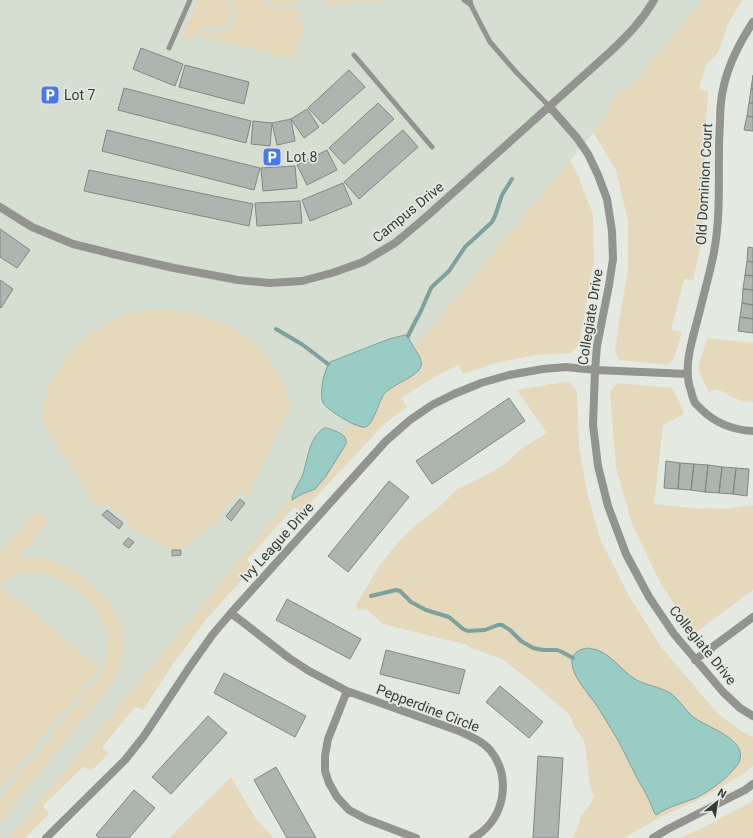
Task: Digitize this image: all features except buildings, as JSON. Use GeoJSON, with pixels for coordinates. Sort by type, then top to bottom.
{"type":"FeatureCollection","features":[{"type":"Feature","properties":{"kind":"street","name":"Campus Drive"},"geometry":{"type":"LineString","coordinates":[[0,207],[32,227],[73,244],[113,254],[238,280],[270,283],[302,281],[332,274],[363,262],[395,243],[610,52],[633,30],[650,8],[654,0]]}},
{"type":"Feature","properties":{"kind":"street","name":"Old Dominion Court"},"geometry":{"type":"LineString","coordinates":[[753,22],[730,64],[723,86],[718,138],[719,194],[714,250],[708,281],[689,356],[688,374],[690,390],[695,403],[708,416],[725,426],[742,431],[753,431]]}},
{"type":"Feature","properties":{"kind":"street","name":"Collegiate Drive"},"geometry":{"type":"LineString","coordinates":[[549,106],[577,138],[588,154],[607,199],[612,231],[612,265],[597,346],[593,425],[598,466],[608,506],[626,554],[649,597],[674,634],[723,692],[740,708],[753,716]]}},
{"type":"Feature","properties":{"kind":"street","name":"Ivy League Drive"},"geometry":{"type":"LineString","coordinates":[[46,838],[125,760],[144,736],[213,634],[386,441],[410,420],[432,405],[454,394],[509,375],[543,369],[566,367],[595,370]]}},
{"type":"Feature","properties":{"kind":"street"},"geometry":{"type":"LineString","coordinates":[[595,370],[688,374]]}},
{"type":"Feature","properties":{"kind":"street","name":"Pepperdine Circle"},"geometry":{"type":"LineString","coordinates":[[231,613],[289,658],[309,671],[347,691],[459,731],[477,739],[490,750],[500,764],[504,782],[502,801],[494,819],[483,832],[473,838]]}},
{"type":"Feature","properties":{"kind":"street"},"geometry":{"type":"LineString","coordinates":[[695,660],[753,617]]}},
{"type":"Feature","properties":{"kind":"street"},"geometry":{"type":"LineString","coordinates":[[347,691],[328,739],[325,756],[325,771],[329,782],[337,797],[348,810],[366,819],[416,838]]}},
{"type":"Feature","properties":{"kind":"street"},"geometry":{"type":"LineString","coordinates":[[653,838],[745,790],[753,784]]}},
{"type":"Feature","properties":{"kind":"lane"},"geometry":{"type":"LineString","coordinates":[[169,48],[190,0]]}},
{"type":"Feature","properties":{"kind":"lane"},"geometry":{"type":"LineString","coordinates":[[464,0],[471,3],[490,42],[516,72],[549,106]]}},
{"type":"Feature","properties":{"kind":"lane"},"geometry":{"type":"LineString","coordinates":[[354,55],[432,147]]}},
{"type":"Feature","properties":{"kind":"shaded area"},"geometry":{"type":"Polygon","coordinates":[[[0,0],[703,0],[9,838],[0,838],[0,0]]]}},
{"type":"Feature","properties":{"kind":"shaded area"},"geometry":{"type":"Polygon","coordinates":[[[198,0],[227,0],[231,15],[226,25],[223,27],[216,29],[204,27],[198,28],[193,42],[183,39],[182,35],[198,0]]]}},
{"type":"Feature","properties":{"kind":"shaded area"},"geometry":{"type":"Polygon","coordinates":[[[230,0],[266,0],[271,7],[278,9],[294,6],[297,7],[303,26],[303,31],[295,58],[289,59],[198,35],[199,32],[203,31],[212,33],[222,32],[232,24],[235,12],[230,0]]]}},
{"type":"Feature","properties":{"kind":"shaded area"},"geometry":{"type":"Polygon","coordinates":[[[269,0],[298,0],[299,2],[279,6],[275,5],[269,0]]]}},
{"type":"Feature","properties":{"kind":"shaded area"},"geometry":{"type":"Polygon","coordinates":[[[325,0],[386,0],[382,3],[364,1],[340,5],[326,5],[325,0]]]}},
{"type":"Feature","properties":{"kind":"shaded area"},"geometry":{"type":"Polygon","coordinates":[[[703,0],[742,0],[728,24],[718,53],[706,65],[699,89],[708,91],[705,136],[703,237],[693,280],[684,279],[671,330],[682,332],[674,358],[668,365],[619,360],[615,352],[628,270],[628,221],[616,170],[593,132],[605,117],[615,96],[631,86],[703,0]]]}},
{"type":"Feature","properties":{"kind":"shaded area"},"geometry":{"type":"Polygon","coordinates":[[[570,160],[577,173],[593,215],[594,260],[579,345],[571,353],[535,355],[496,363],[463,374],[459,365],[438,375],[401,398],[407,407],[384,424],[302,512],[294,507],[247,560],[254,567],[207,618],[174,662],[143,710],[135,707],[102,747],[108,754],[91,771],[84,766],[43,806],[49,814],[25,838],[9,838],[570,160]]]}},
{"type":"Feature","properties":{"kind":"shaded area"},"geometry":{"type":"Polygon","coordinates":[[[157,309],[192,313],[239,331],[264,353],[275,368],[288,394],[291,404],[248,497],[240,491],[217,518],[219,522],[191,540],[184,549],[166,550],[157,541],[129,527],[131,524],[107,504],[97,507],[43,423],[44,406],[48,390],[56,373],[77,345],[106,324],[139,312],[157,309]]]}},
{"type":"Feature","properties":{"kind":"shaded area"},"geometry":{"type":"Polygon","coordinates":[[[707,338],[753,343],[753,402],[741,401],[717,389],[709,392],[698,369],[707,338]]]}},
{"type":"Feature","properties":{"kind":"shaded area"},"geometry":{"type":"Polygon","coordinates":[[[569,382],[577,392],[579,446],[587,492],[600,539],[629,596],[661,647],[719,715],[743,732],[753,737],[753,765],[746,772],[708,795],[655,820],[624,838],[572,838],[581,816],[590,805],[594,796],[590,785],[585,745],[569,714],[502,659],[464,644],[383,624],[366,609],[359,610],[356,605],[379,566],[398,542],[416,525],[439,507],[457,489],[502,466],[521,449],[547,433],[517,390],[569,382]]]}},
{"type":"Feature","properties":{"kind":"shaded area"},"geometry":{"type":"Polygon","coordinates":[[[617,383],[672,388],[684,414],[663,425],[654,504],[702,509],[725,509],[753,505],[753,590],[694,634],[661,584],[632,524],[616,467],[610,391],[617,383]]]}},
{"type":"Feature","properties":{"kind":"shaded area"},"geometry":{"type":"Polygon","coordinates":[[[35,510],[49,521],[20,557],[39,557],[61,563],[81,575],[97,589],[109,601],[117,615],[123,633],[124,651],[119,671],[110,687],[0,822],[0,798],[97,679],[104,663],[108,647],[104,624],[98,614],[81,595],[60,580],[49,575],[29,573],[18,575],[0,583],[0,553],[35,510]]]}},
{"type":"Feature","properties":{"kind":"shaded area"},"geometry":{"type":"Polygon","coordinates":[[[1,585],[100,668],[0,789],[0,586],[1,585]]]}},
{"type":"Feature","properties":{"kind":"shaded area"},"geometry":{"type":"Polygon","coordinates":[[[231,777],[256,819],[272,836],[272,838],[169,838],[231,777]]]}},
{"type":"Feature","properties":{"kind":"shaded area"},"geometry":{"type":"Polygon","coordinates":[[[753,799],[753,838],[680,838],[749,803],[753,799]]]}},
{"type":"Feature","properties":{"kind":"water"},"geometry":{"type":"Polygon","coordinates":[[[405,335],[408,336],[420,357],[421,366],[416,373],[385,393],[374,417],[368,425],[361,427],[356,425],[330,410],[323,403],[322,388],[324,376],[330,362],[389,339],[405,335]]]}},
{"type":"Feature","properties":{"kind":"water"},"geometry":{"type":"Polygon","coordinates":[[[324,428],[334,430],[343,435],[346,444],[326,476],[315,489],[292,500],[293,493],[303,474],[312,443],[319,432],[324,428]]]}},
{"type":"Feature","properties":{"kind":"water"},"geometry":{"type":"Polygon","coordinates":[[[588,648],[597,650],[607,655],[633,678],[670,693],[693,717],[732,740],[738,747],[740,754],[737,766],[712,789],[698,797],[666,809],[656,815],[616,737],[575,674],[572,663],[573,657],[582,649],[588,648]]]}},
{"type":"Feature","properties":{"kind":"waterway"},"geometry":{"type":"LineString","coordinates":[[408,336],[431,288],[449,271],[465,247],[492,222],[502,195],[512,179]]}},
{"type":"Feature","properties":{"kind":"waterway"},"geometry":{"type":"LineString","coordinates":[[276,329],[303,345],[328,364]]}},
{"type":"Feature","properties":{"kind":"waterway"},"geometry":{"type":"LineString","coordinates":[[371,596],[396,590],[400,591],[411,602],[426,610],[449,617],[463,629],[468,631],[485,630],[502,625],[510,630],[521,641],[533,648],[557,650],[573,658]]}},
{"type":"Feature","properties":{"kind":"place","name":"Lot 7"},"geometry":{"type":"Point","coordinates":[50,95]}},
{"type":"Feature","properties":{"kind":"place","name":"Lot 8"},"geometry":{"type":"Point","coordinates":[272,157]}}]}
